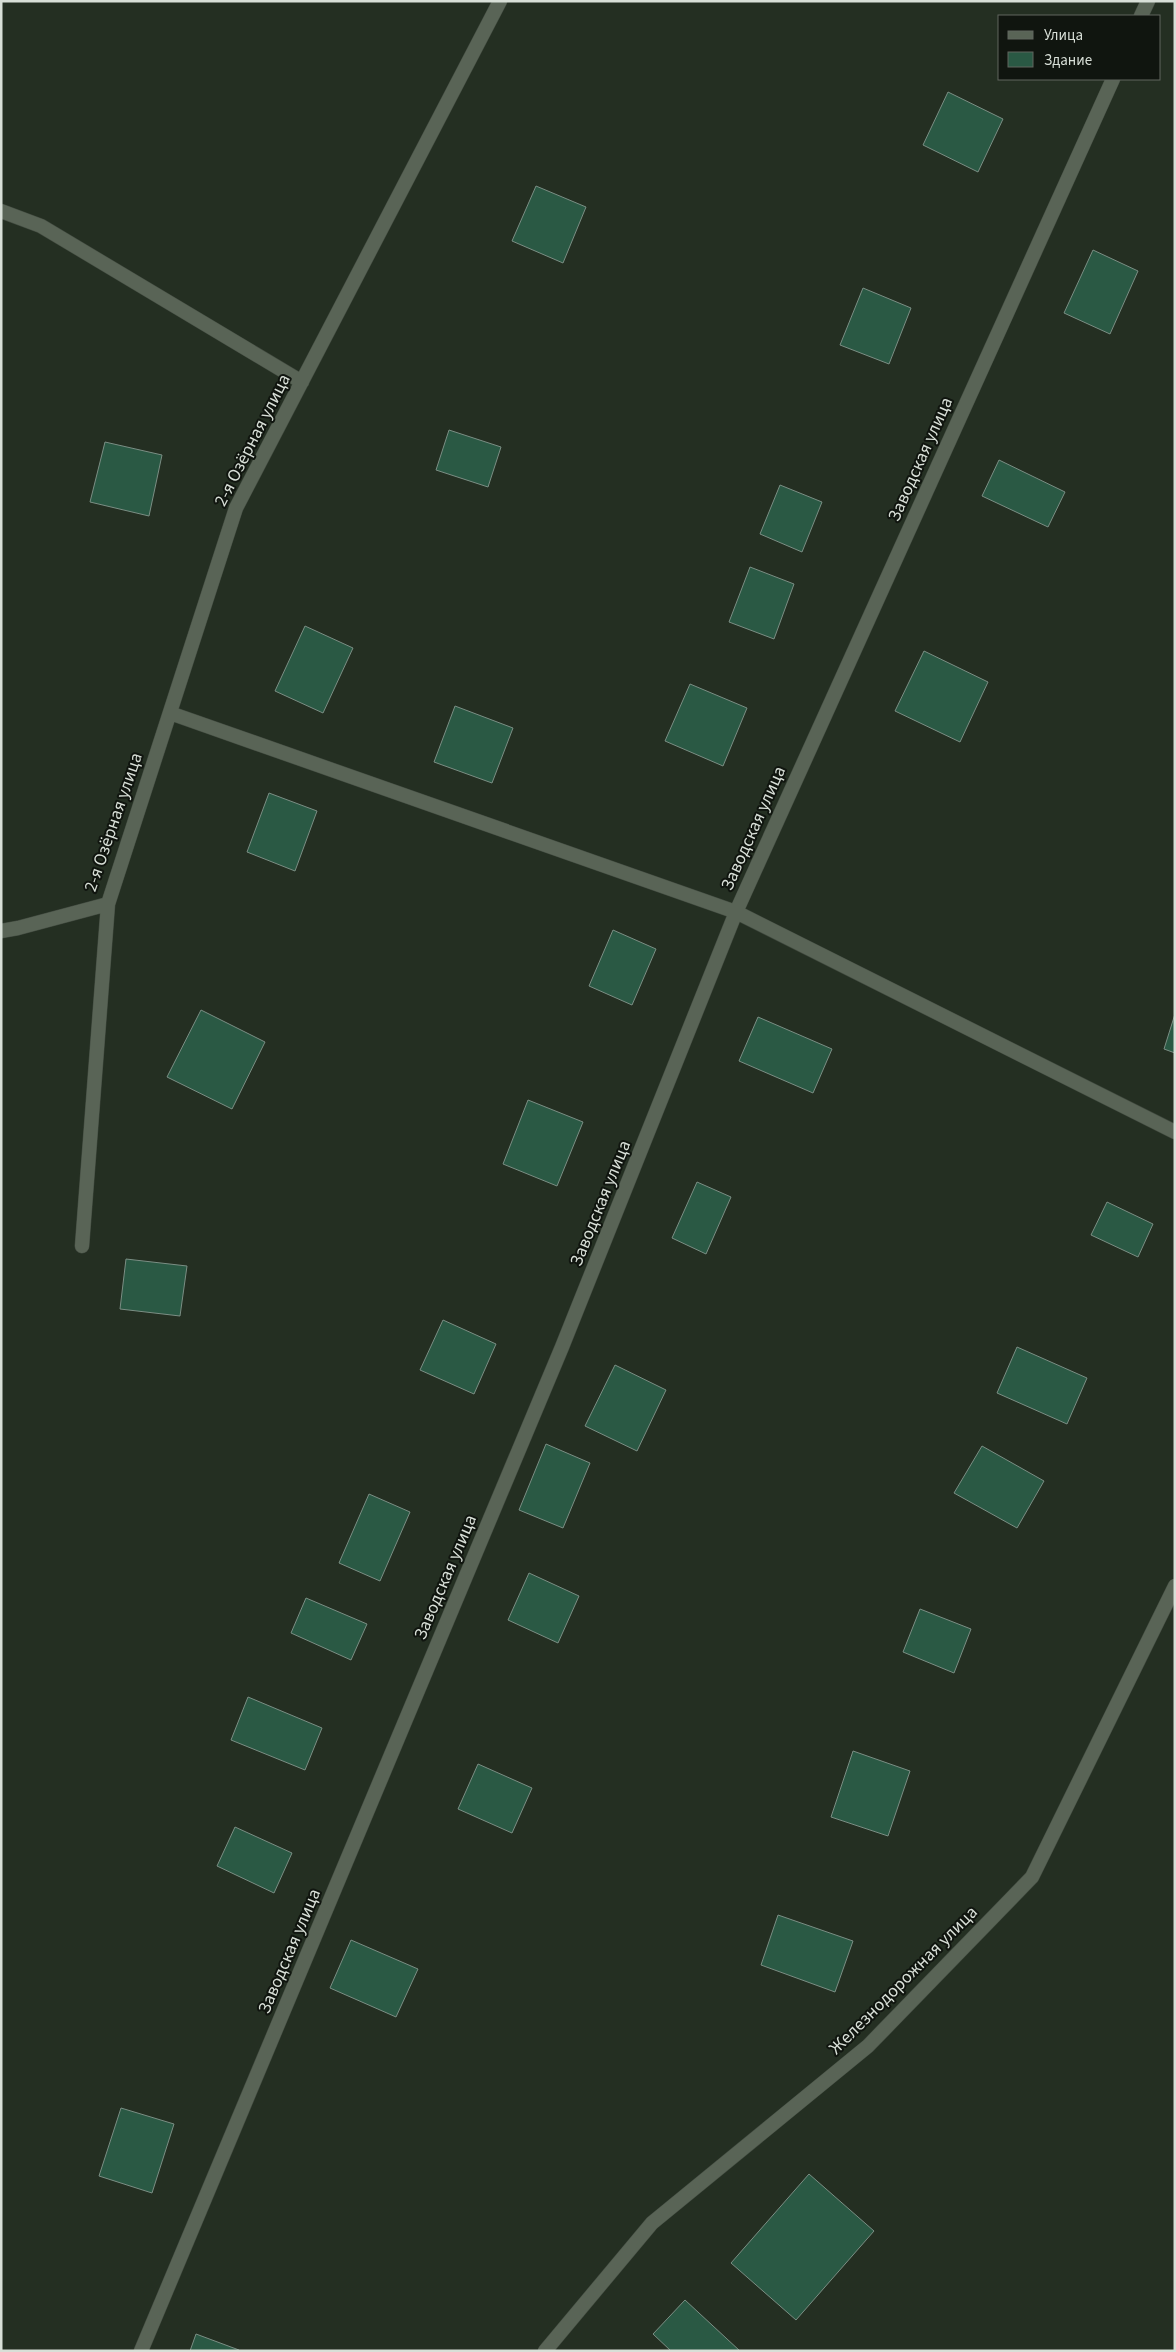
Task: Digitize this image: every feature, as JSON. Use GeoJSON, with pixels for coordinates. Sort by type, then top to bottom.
{"type":"FeatureCollection","features":[{"type":"Feature","properties":{"kind":"street","name":"2-я Озёрная улица"},"geometry":{"type":"LineString","coordinates":[[1,931],[108,904],[236,508],[500,1]]}},
{"type":"Feature","properties":{"kind":"street"},"geometry":{"type":"LineString","coordinates":[[1141,15],[1148,1]]}},
{"type":"Feature","properties":{"kind":"street","name":"Заводская улица"},"geometry":{"type":"LineString","coordinates":[[142,2351],[562,1347],[736,912],[1113,80]]}},
{"type":"Feature","properties":{"kind":"street"},"geometry":{"type":"LineString","coordinates":[[1,212],[41,226],[302,382]]}},
{"type":"Feature","properties":{"kind":"street"},"geometry":{"type":"LineString","coordinates":[[170,713],[736,912],[1175,1132]]}},
{"type":"Feature","properties":{"kind":"street"},"geometry":{"type":"LineString","coordinates":[[82,1246],[108,904]]}},
{"type":"Feature","properties":{"kind":"street","name":"Железнодорожная улица"},"geometry":{"type":"LineString","coordinates":[[545,2351],[652,2223],[868,2046],[1032,1876],[1175,1586]]}},
{"type":"Feature","properties":{"kind":"building"},"geometry":{"type":"Polygon","coordinates":[[[948,92],[1003,119],[978,172],[923,145],[948,92]]]}},
{"type":"Feature","properties":{"kind":"building"},"geometry":{"type":"Polygon","coordinates":[[[536,186],[586,207],[563,263],[512,241],[536,186]]]}},
{"type":"Feature","properties":{"kind":"building"},"geometry":{"type":"Polygon","coordinates":[[[1093,250],[1138,271],[1110,334],[1064,313],[1093,250]]]}},
{"type":"Feature","properties":{"kind":"building"},"geometry":{"type":"Polygon","coordinates":[[[863,288],[911,308],[889,364],[840,345],[863,288]]]}},
{"type":"Feature","properties":{"kind":"building"},"geometry":{"type":"Polygon","coordinates":[[[449,430],[501,447],[488,487],[436,470],[449,430]]]}},
{"type":"Feature","properties":{"kind":"building"},"geometry":{"type":"Polygon","coordinates":[[[105,442],[162,455],[149,516],[90,502],[105,442]]]}},
{"type":"Feature","properties":{"kind":"building"},"geometry":{"type":"Polygon","coordinates":[[[999,460],[1065,492],[1048,527],[982,496],[999,460]]]}},
{"type":"Feature","properties":{"kind":"building"},"geometry":{"type":"Polygon","coordinates":[[[780,485],[822,502],[802,552],[760,534],[780,485]]]}},
{"type":"Feature","properties":{"kind":"building"},"geometry":{"type":"Polygon","coordinates":[[[750,567],[794,584],[774,639],[729,622],[750,567]]]}},
{"type":"Feature","properties":{"kind":"building"},"geometry":{"type":"Polygon","coordinates":[[[305,626],[353,648],[323,713],[275,691],[305,626]]]}},
{"type":"Feature","properties":{"kind":"building"},"geometry":{"type":"Polygon","coordinates":[[[924,651],[988,682],[960,742],[895,711],[924,651]]]}},
{"type":"Feature","properties":{"kind":"building"},"geometry":{"type":"Polygon","coordinates":[[[690,684],[747,708],[723,766],[665,741],[690,684]]]}},
{"type":"Feature","properties":{"kind":"building"},"geometry":{"type":"Polygon","coordinates":[[[455,706],[513,728],[492,783],[434,762],[455,706]]]}},
{"type":"Feature","properties":{"kind":"building"},"geometry":{"type":"Polygon","coordinates":[[[269,793],[317,811],[295,871],[247,852],[269,793]]]}},
{"type":"Feature","properties":{"kind":"building"},"geometry":{"type":"Polygon","coordinates":[[[613,930],[656,949],[632,1005],[589,986],[613,930]]]}},
{"type":"Feature","properties":{"kind":"building"},"geometry":{"type":"Polygon","coordinates":[[[201,1010],[265,1042],[232,1109],[167,1077],[201,1010]]]}},
{"type":"Feature","properties":{"kind":"building"},"geometry":{"type":"Polygon","coordinates":[[[1175,1014],[1175,1053],[1164,1049],[1175,1014]]]}},
{"type":"Feature","properties":{"kind":"building"},"geometry":{"type":"Polygon","coordinates":[[[758,1017],[832,1049],[813,1093],[739,1061],[758,1017]]]}},
{"type":"Feature","properties":{"kind":"building"},"geometry":{"type":"Polygon","coordinates":[[[528,1100],[583,1122],[557,1186],[503,1164],[528,1100]]]}},
{"type":"Feature","properties":{"kind":"building"},"geometry":{"type":"Polygon","coordinates":[[[697,1182],[731,1197],[706,1254],[672,1238],[697,1182]]]}},
{"type":"Feature","properties":{"kind":"building"},"geometry":{"type":"Polygon","coordinates":[[[1107,1202],[1153,1224],[1138,1257],[1091,1235],[1107,1202]]]}},
{"type":"Feature","properties":{"kind":"building"},"geometry":{"type":"Polygon","coordinates":[[[126,1259],[187,1266],[180,1316],[120,1309],[126,1259]]]}},
{"type":"Feature","properties":{"kind":"building"},"geometry":{"type":"Polygon","coordinates":[[[443,1320],[496,1344],[474,1394],[420,1370],[443,1320]]]}},
{"type":"Feature","properties":{"kind":"building"},"geometry":{"type":"Polygon","coordinates":[[[1017,1347],[1087,1378],[1067,1424],[997,1393],[1017,1347]]]}},
{"type":"Feature","properties":{"kind":"building"},"geometry":{"type":"Polygon","coordinates":[[[615,1365],[666,1390],[637,1451],[585,1426],[615,1365]]]}},
{"type":"Feature","properties":{"kind":"building"},"geometry":{"type":"Polygon","coordinates":[[[546,1444],[590,1463],[563,1528],[519,1510],[546,1444]]]}},
{"type":"Feature","properties":{"kind":"building"},"geometry":{"type":"Polygon","coordinates":[[[982,1446],[1044,1481],[1017,1528],[954,1493],[982,1446]]]}},
{"type":"Feature","properties":{"kind":"building"},"geometry":{"type":"Polygon","coordinates":[[[369,1494],[410,1512],[380,1581],[339,1563],[369,1494]]]}},
{"type":"Feature","properties":{"kind":"building"},"geometry":{"type":"Polygon","coordinates":[[[529,1573],[579,1596],[558,1643],[508,1620],[529,1573]]]}},
{"type":"Feature","properties":{"kind":"building"},"geometry":{"type":"Polygon","coordinates":[[[306,1598],[367,1624],[351,1660],[291,1633],[306,1598]]]}},
{"type":"Feature","properties":{"kind":"building"},"geometry":{"type":"Polygon","coordinates":[[[920,1609],[971,1629],[954,1673],[903,1652],[920,1609]]]}},
{"type":"Feature","properties":{"kind":"building"},"geometry":{"type":"Polygon","coordinates":[[[248,1697],[322,1728],[305,1770],[231,1740],[248,1697]]]}},
{"type":"Feature","properties":{"kind":"building"},"geometry":{"type":"Polygon","coordinates":[[[853,1751],[910,1771],[888,1836],[831,1817],[853,1751]]]}},
{"type":"Feature","properties":{"kind":"building"},"geometry":{"type":"Polygon","coordinates":[[[478,1764],[532,1788],[512,1833],[458,1809],[478,1764]]]}},
{"type":"Feature","properties":{"kind":"building"},"geometry":{"type":"Polygon","coordinates":[[[235,1827],[292,1853],[274,1893],[217,1866],[235,1827]]]}},
{"type":"Feature","properties":{"kind":"building"},"geometry":{"type":"Polygon","coordinates":[[[778,1915],[853,1941],[835,1992],[761,1965],[778,1915]]]}},
{"type":"Feature","properties":{"kind":"building"},"geometry":{"type":"Polygon","coordinates":[[[351,1940],[418,1969],[396,2017],[330,1988],[351,1940]]]}},
{"type":"Feature","properties":{"kind":"building"},"geometry":{"type":"Polygon","coordinates":[[[121,2108],[174,2124],[152,2193],[99,2176],[121,2108]]]}},
{"type":"Feature","properties":{"kind":"building"},"geometry":{"type":"Polygon","coordinates":[[[809,2174],[874,2231],[796,2320],[731,2263],[809,2174]]]}},
{"type":"Feature","properties":{"kind":"building"},"geometry":{"type":"Polygon","coordinates":[[[685,2300],[740,2351],[671,2351],[653,2334],[685,2300]]]}},
{"type":"Feature","properties":{"kind":"building"},"geometry":{"type":"Polygon","coordinates":[[[196,2334],[239,2350],[239,2351],[190,2351],[196,2334]]]}}]}
